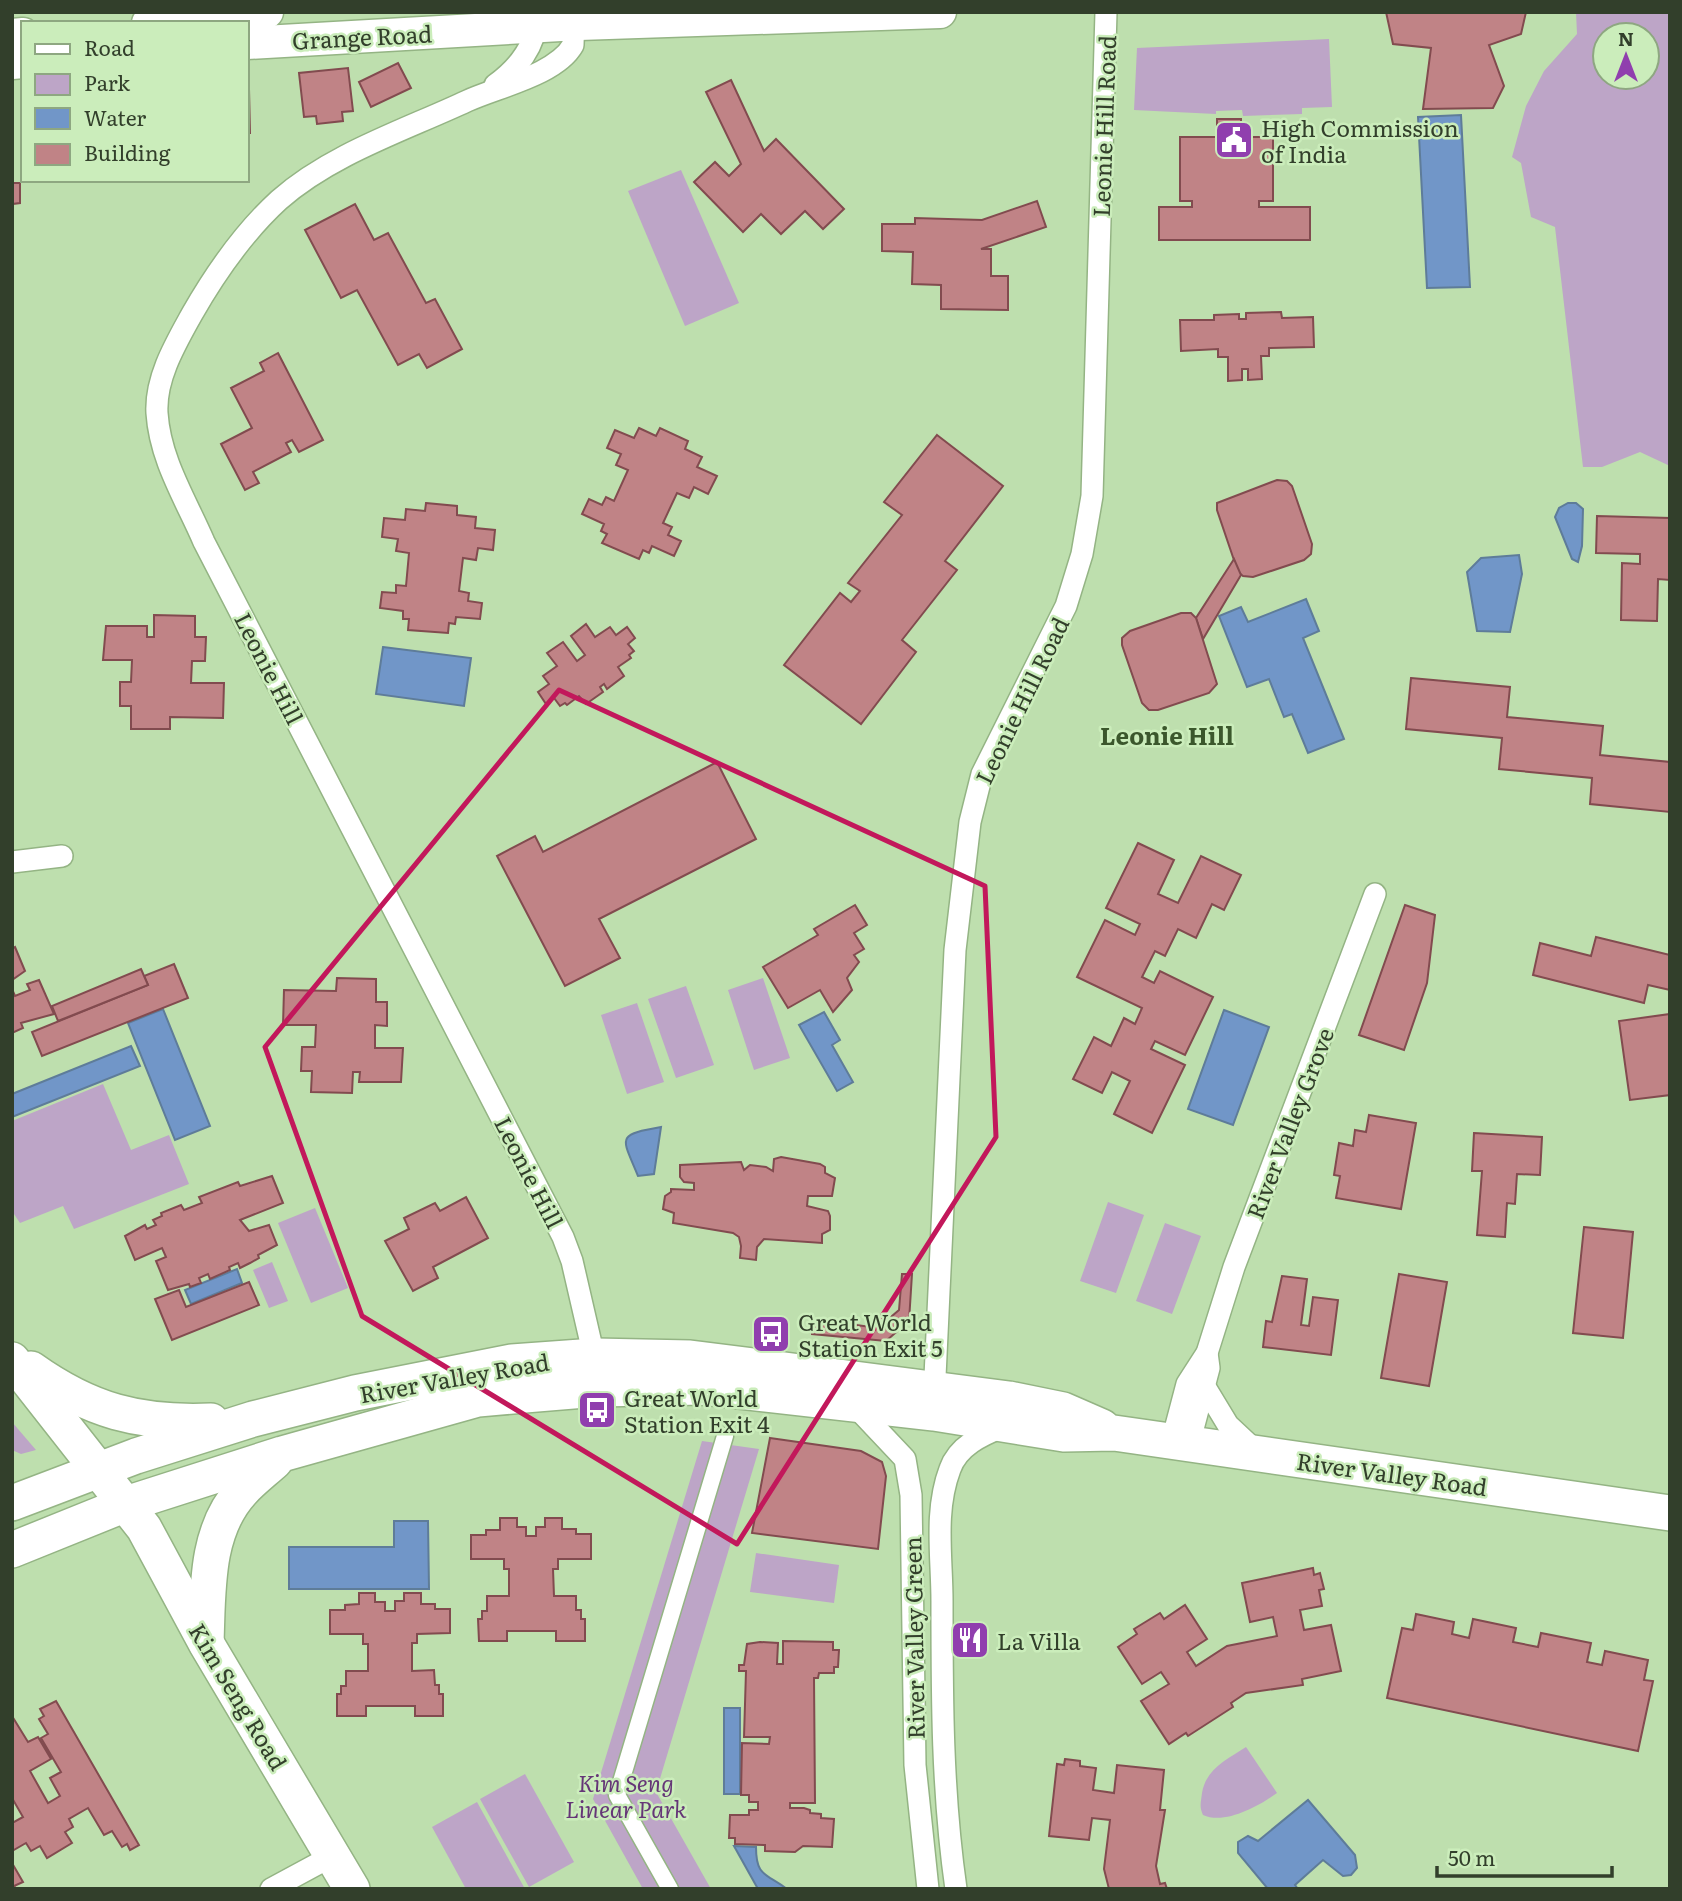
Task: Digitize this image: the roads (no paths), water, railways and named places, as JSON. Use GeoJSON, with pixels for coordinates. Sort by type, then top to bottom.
{"type":"FeatureCollection","features":[{"type":"Feature","properties":{"kind":"main road","name":"Grange Road"},"geometry":{"type":"LineString","coordinates":[[170,21],[267,12]]}},
{"type":"Feature","properties":{"kind":"main road","name":"Grange Road"},"geometry":{"type":"LineString","coordinates":[[248,43],[574,18],[940,12]]}},
{"type":"Feature","properties":{"kind":"main road"},"geometry":{"type":"LineString","coordinates":[[12,1357],[56,1387],[96,1408],[122,1415],[174,1422],[253,1419]]}},
{"type":"Feature","properties":{"kind":"main road","name":"Kim Seng Road"},"geometry":{"type":"LineString","coordinates":[[12,1357],[144,1528],[206,1643],[352,1889]]}},
{"type":"Feature","properties":{"kind":"main road","name":"River Valley Road"},"geometry":{"type":"LineString","coordinates":[[12,1550],[126,1504],[282,1454],[478,1399],[596,1372],[690,1357],[934,1401],[1063,1410],[1114,1433]]}},
{"type":"Feature","properties":{"kind":"main road","name":"River Valley Road"},"geometry":{"type":"LineString","coordinates":[[12,1503],[101,1472],[136,1456],[253,1419],[355,1393],[512,1362],[855,1406],[934,1401],[1004,1426],[1064,1434],[1114,1433],[1670,1513]]}},
{"type":"Feature","properties":{"kind":"main road"},"geometry":{"type":"LineString","coordinates":[[206,1643],[212,1553],[222,1523],[240,1492],[282,1454]]}},
{"type":"Feature","properties":{"kind":"street","name":"Leonie Hill Road"},"geometry":{"type":"LineString","coordinates":[[934,1401],[955,950],[970,822],[982,774],[1066,606],[1082,554],[1092,496],[1106,12]]}},
{"type":"Feature","properties":{"kind":"street","name":"Leonie Hill"},"geometry":{"type":"LineString","coordinates":[[574,18],[575,39],[568,53],[518,83],[485,93],[328,166],[281,199],[246,234],[212,280],[174,345],[160,386],[157,411],[162,446],[204,542],[552,1214],[572,1261],[596,1372]]}},
{"type":"Feature","properties":{"kind":"street","name":"Leonie Hill"},"geometry":{"type":"LineString","coordinates":[[485,93],[511,74],[529,48],[536,20]]}},
{"type":"Feature","properties":{"kind":"street"},"geometry":{"type":"LineString","coordinates":[[12,863],[62,856]]}},
{"type":"Feature","properties":{"kind":"street","name":"River Valley Grove"},"geometry":{"type":"LineString","coordinates":[[1181,1443],[1186,1384],[1207,1353],[1234,1267],[1376,894]]}},
{"type":"Feature","properties":{"kind":"street","name":"River Valley Grove"},"geometry":{"type":"LineString","coordinates":[[1181,1443],[1205,1387],[1209,1368],[1207,1353]]}},
{"type":"Feature","properties":{"kind":"street"},"geometry":{"type":"LineString","coordinates":[[1205,1387],[1228,1426],[1258,1453]]}},
{"type":"Feature","properties":{"kind":"street","name":"River Valley Green"},"geometry":{"type":"LineString","coordinates":[[855,1406],[905,1459],[911,1495],[915,1765],[928,1889]]}},
{"type":"Feature","properties":{"kind":"street","name":"River Valley Green"},"geometry":{"type":"LineString","coordinates":[[956,1889],[947,1828],[941,1728],[940,1511],[950,1466],[974,1438],[1004,1426]]}},
{"type":"Feature","properties":{"kind":"street"},"geometry":{"type":"LineString","coordinates":[[670,1889],[617,1794],[725,1436]]}},
{"type":"Feature","properties":{"kind":"street"},"geometry":{"type":"LineString","coordinates":[[271,1889],[334,1856]]}},
{"type":"Feature","properties":{"kind":"water"},"geometry":{"type":"Polygon","coordinates":[[[1461,115],[1470,287],[1427,288],[1418,117],[1461,115]]]}},
{"type":"Feature","properties":{"kind":"water"},"geometry":{"type":"Polygon","coordinates":[[[1568,503],[1576,503],[1583,509],[1582,546],[1578,562],[1572,559],[1555,517],[1559,508],[1568,503]]]}},
{"type":"Feature","properties":{"kind":"water"},"geometry":{"type":"Polygon","coordinates":[[[1519,555],[1522,574],[1510,632],[1477,631],[1467,572],[1481,558],[1519,555]]]}},
{"type":"Feature","properties":{"kind":"water"},"geometry":{"type":"Polygon","coordinates":[[[1306,599],[1319,631],[1303,638],[1344,739],[1308,753],[1292,714],[1284,717],[1269,679],[1247,687],[1219,616],[1241,607],[1248,622],[1306,599]]]}},
{"type":"Feature","properties":{"kind":"water"},"geometry":{"type":"Polygon","coordinates":[[[383,647],[471,658],[464,706],[376,694],[383,647]]]}},
{"type":"Feature","properties":{"kind":"water"},"geometry":{"type":"Polygon","coordinates":[[[163,1009],[210,1126],[175,1140],[128,1023],[163,1009]]]}},
{"type":"Feature","properties":{"kind":"water"},"geometry":{"type":"Polygon","coordinates":[[[1224,1010],[1269,1027],[1233,1125],[1188,1109],[1224,1010]]]}},
{"type":"Feature","properties":{"kind":"water"},"geometry":{"type":"Polygon","coordinates":[[[824,1012],[840,1040],[832,1045],[853,1082],[837,1091],[799,1025],[824,1012]]]}},
{"type":"Feature","properties":{"kind":"water"},"geometry":{"type":"Polygon","coordinates":[[[131,1046],[140,1066],[12,1117],[12,1094],[131,1046]]]}},
{"type":"Feature","properties":{"kind":"water"},"geometry":{"type":"Polygon","coordinates":[[[661,1127],[654,1174],[638,1176],[628,1153],[626,1140],[636,1133],[661,1127]]]}},
{"type":"Feature","properties":{"kind":"water"},"geometry":{"type":"Polygon","coordinates":[[[237,1269],[242,1283],[191,1304],[185,1290],[237,1269]]]}},
{"type":"Feature","properties":{"kind":"water"},"geometry":{"type":"Polygon","coordinates":[[[394,1521],[428,1521],[429,1589],[289,1589],[289,1547],[394,1547],[394,1521]]]}},
{"type":"Feature","properties":{"kind":"water"},"geometry":{"type":"Polygon","coordinates":[[[724,1708],[740,1708],[740,1794],[724,1794],[724,1708]]]}},
{"type":"Feature","properties":{"kind":"water"},"geometry":{"type":"Polygon","coordinates":[[[1308,1800],[1355,1855],[1357,1868],[1351,1875],[1343,1876],[1323,1860],[1295,1885],[1298,1889],[1268,1889],[1238,1853],[1238,1842],[1248,1836],[1258,1841],[1308,1800]]]}},
{"type":"Feature","properties":{"kind":"water"},"geometry":{"type":"Polygon","coordinates":[[[734,1846],[756,1847],[760,1869],[787,1889],[758,1889],[734,1846]]]}},
{"type":"Feature","properties":{"kind":"place","name":"High Commission of India"},"geometry":{"type":"Point","coordinates":[1234,140]}},
{"type":"Feature","properties":{"kind":"place","name":"Great World Station Exit 5"},"geometry":{"type":"Point","coordinates":[771,1334]}},
{"type":"Feature","properties":{"kind":"place","name":"Great World Station Exit 4"},"geometry":{"type":"Point","coordinates":[597,1410]}},
{"type":"Feature","properties":{"kind":"place","name":"La Villa"},"geometry":{"type":"Point","coordinates":[970,1640]}},
{"type":"Feature","properties":{"kind":"district","name":"Leonie Hill"},"geometry":{"type":"Point","coordinates":[1167,734]}},
{"type":"Feature","properties":{"kind":"park label","name":"Kim Seng Linear Park"},"geometry":{"type":"Point","coordinates":[626,1795]}}]}
